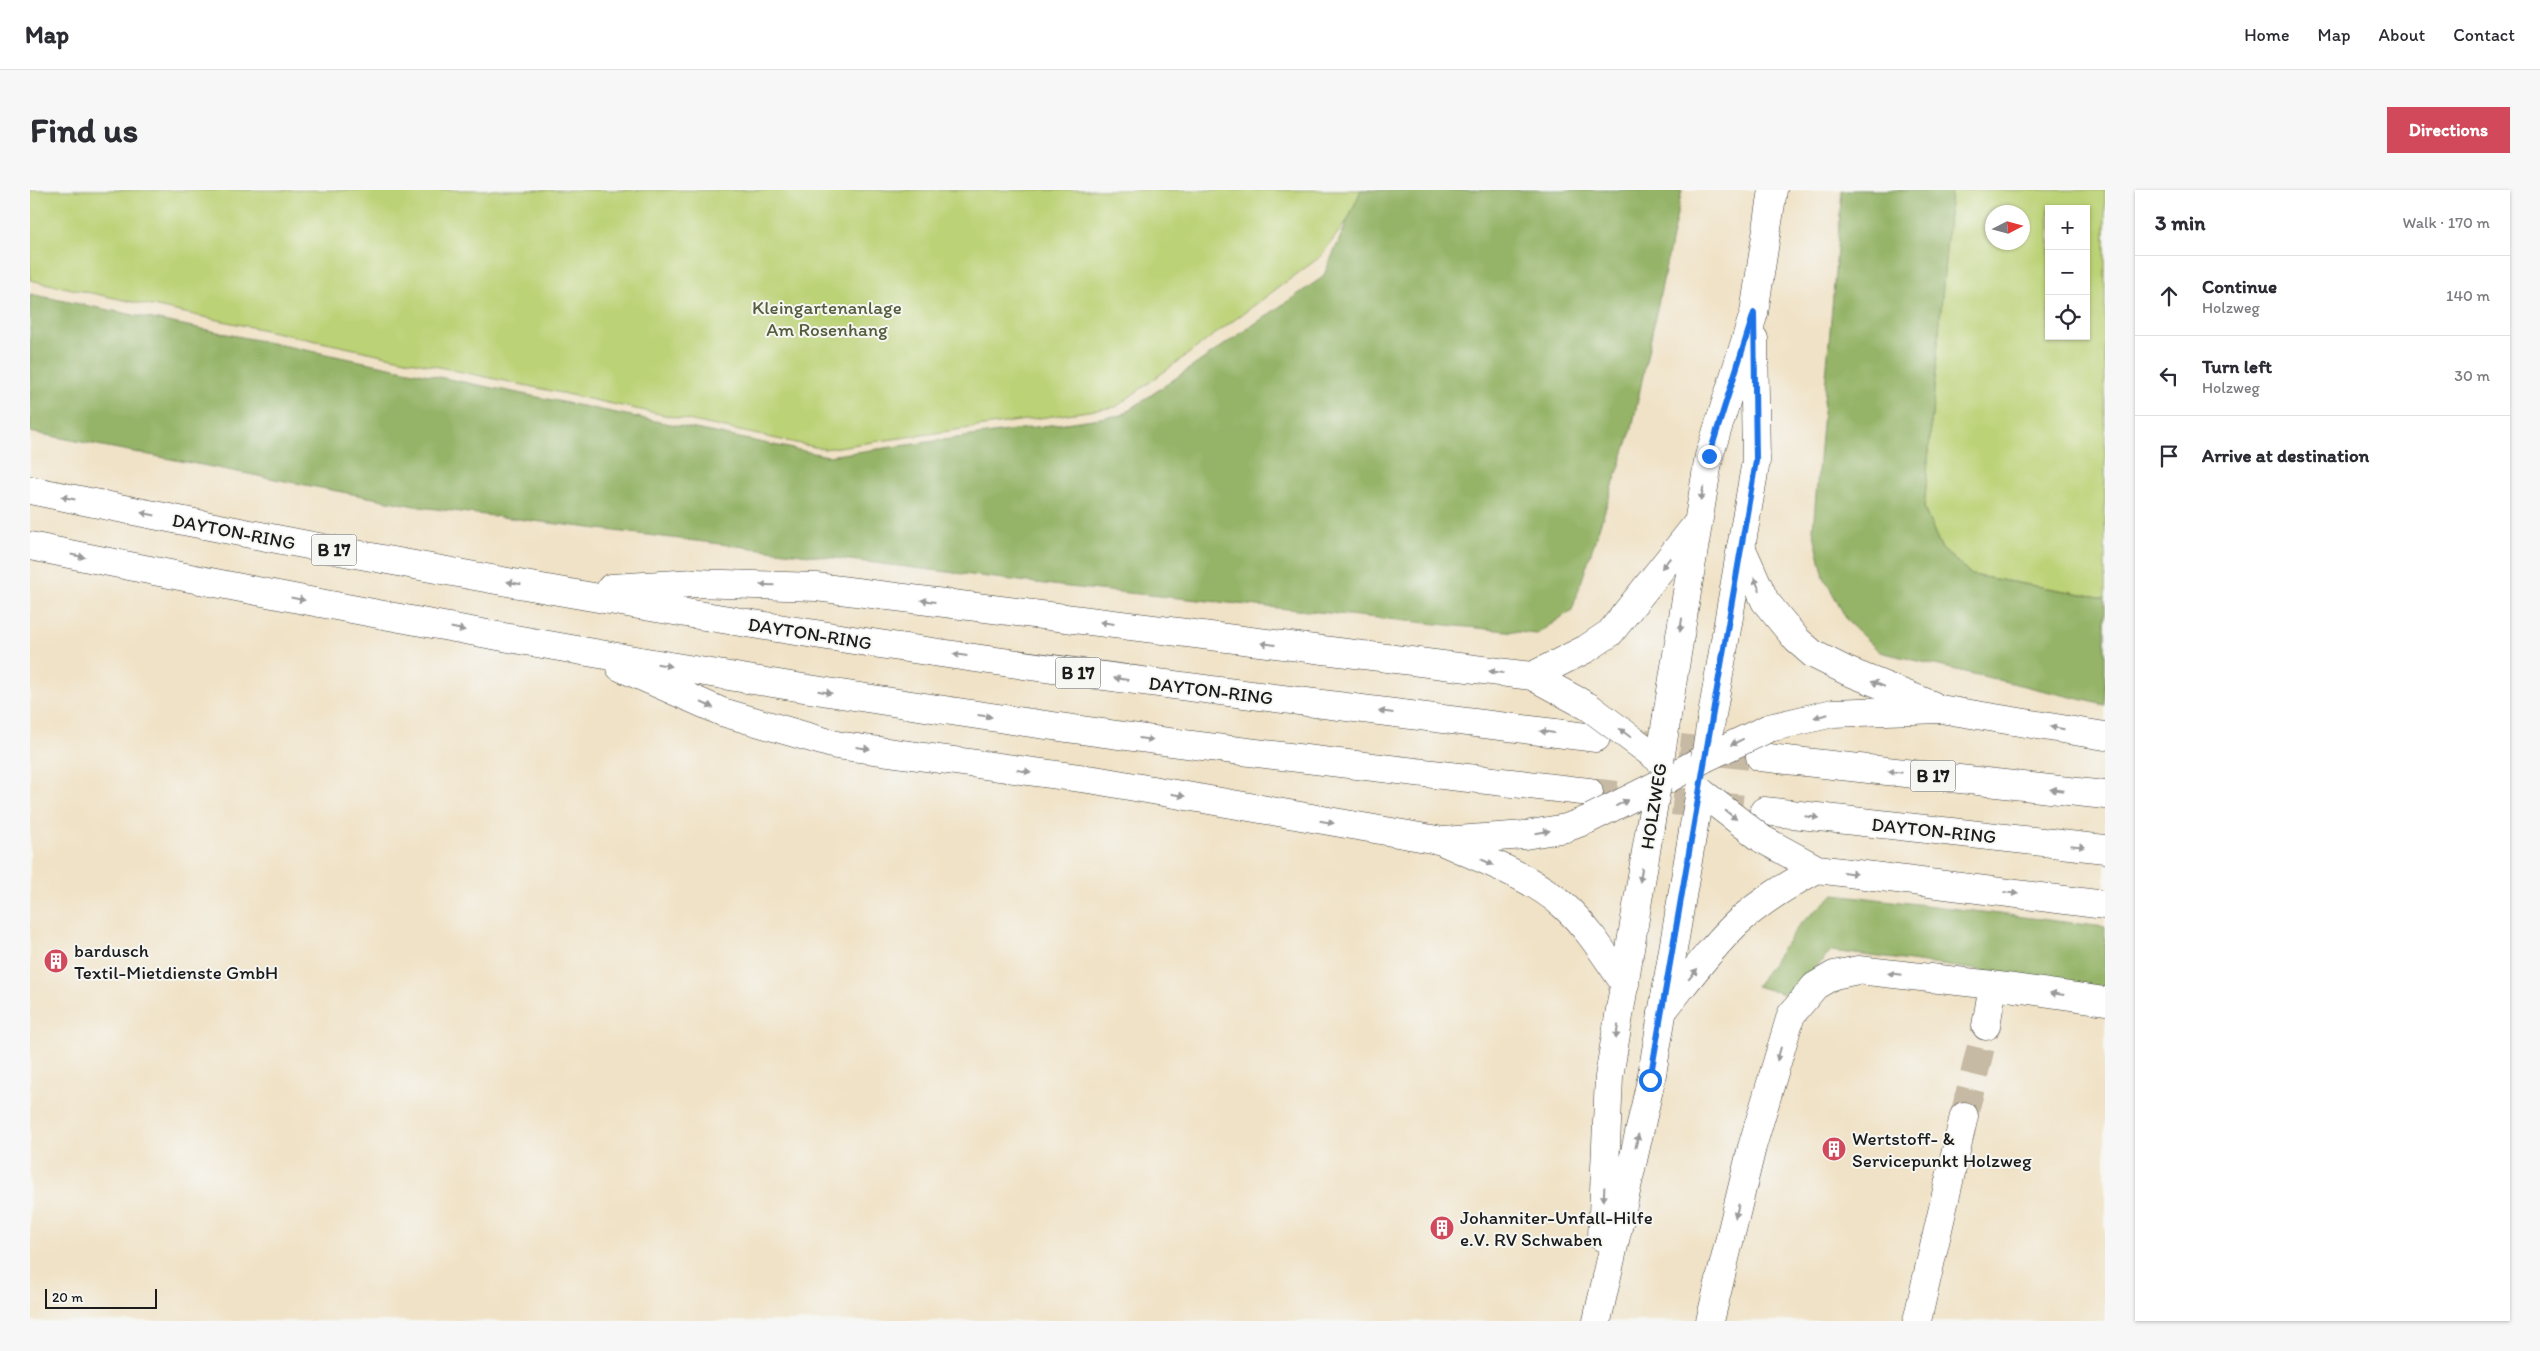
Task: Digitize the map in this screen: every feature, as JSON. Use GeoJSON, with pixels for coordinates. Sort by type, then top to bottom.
{"type":"FeatureCollection","features":[{"type":"Feature","properties":{"kind":"main road","name":"HOLZWEG"},"geometry":{"type":"LineString","coordinates":[[1598,1314],[1609,1077],[1650,827],[1665,773],[1668,716],[1696,525],[1709,456],[1754,313],[1773,190]]}},
{"type":"Feature","properties":{"kind":"main road","name":"HOLZWEG"},"geometry":{"type":"LineString","coordinates":[[1598,1314],[1650,1080],[1756,461],[1754,313]]}},
{"type":"Feature","properties":{"kind":"main road","name":"DAYTON-RING"},"geometry":{"type":"LineString","coordinates":[[30,490],[257,536],[562,592],[843,638],[1114,678],[1596,738]]}},
{"type":"Feature","properties":{"kind":"main road"},"geometry":{"type":"LineString","coordinates":[[1532,676],[1586,649],[1610,633],[1696,525]]}},
{"type":"Feature","properties":{"kind":"main road"},"geometry":{"type":"LineString","coordinates":[[30,546],[270,594],[582,651],[845,695],[1126,737],[1590,792]]}},
{"type":"Feature","properties":{"kind":"main road"},"geometry":{"type":"LineString","coordinates":[[1741,547],[1765,601],[1797,640],[1814,654],[1847,671],[1940,709]]}},
{"type":"Feature","properties":{"kind":"main road"},"geometry":{"type":"LineString","coordinates":[[562,592],[695,583],[816,587],[1532,676],[1589,707],[1665,773],[1700,791],[1762,839],[1817,869],[2105,905]]}},
{"type":"Feature","properties":{"kind":"main road"},"geometry":{"type":"LineString","coordinates":[[582,651],[722,712],[836,744],[1095,780],[1443,841],[1525,835],[1566,828],[1587,820],[1665,773],[1705,758],[1769,728],[1833,713],[1940,709],[2105,736]]}},
{"type":"Feature","properties":{"kind":"main road","name":"B 17"},"geometry":{"type":"LineString","coordinates":[[1760,757],[2105,795]]}},
{"type":"Feature","properties":{"kind":"main road","name":"DAYTON-RING"},"geometry":{"type":"LineString","coordinates":[[1764,811],[2105,849]]}},
{"type":"Feature","properties":{"kind":"main road"},"geometry":{"type":"LineString","coordinates":[[1443,841],[1509,872],[1558,901],[1588,933],[1625,984]]}},
{"type":"Feature","properties":{"kind":"main road"},"geometry":{"type":"LineString","coordinates":[[1662,1012],[1714,947],[1736,924],[1782,888],[1817,869]]}},
{"type":"Feature","properties":{"kind":"main road"},"geometry":{"type":"LineString","coordinates":[[1710,1321],[1752,1147],[1791,1015],[1815,986],[1834,975],[1858,970],[1993,985],[2105,1001]]}},
{"type":"Feature","properties":{"kind":"main road"},"geometry":{"type":"LineString","coordinates":[[1986,1026],[1993,985]]}},
{"type":"Feature","properties":{"kind":"main road"},"geometry":{"type":"LineString","coordinates":[[1917,1321],[1964,1116]]}},
{"type":"Feature","properties":{"kind":"green space","name":"Kleingartenanlage Am Rosenhang"},"geometry":{"type":"Polygon","coordinates":[[[30,190],[1370,190],[1320,257],[1116,407],[824,449],[30,280],[30,190]]]}},
{"type":"Feature","properties":{"kind":"green space"},"geometry":{"type":"Polygon","coordinates":[[[1361,190],[1682,190],[1632,428],[1572,610],[1537,634],[1069,587],[420,507],[30,432],[30,294],[828,456],[1122,415],[1323,277],[1361,190]]]}},
{"type":"Feature","properties":{"kind":"green space"},"geometry":{"type":"Polygon","coordinates":[[[1842,190],[1951,190],[1924,509],[1942,549],[1972,575],[2105,598],[2105,705],[1880,652],[1848,622],[1824,577],[1813,530],[1842,190]]]}},
{"type":"Feature","properties":{"kind":"green space"},"geometry":{"type":"Polygon","coordinates":[[[1951,190],[2105,190],[2105,598],[1972,575],[1942,549],[1924,509],[1951,190]]]}},
{"type":"Feature","properties":{"kind":"green space"},"geometry":{"type":"Polygon","coordinates":[[[1835,894],[2105,927],[2105,991],[1972,969],[1832,951],[1787,995],[1756,986],[1799,925],[1835,894]]]}},
{"type":"Feature","properties":{"kind":"tunnel"},"geometry":{"type":"LineString","coordinates":[[1638,743],[1760,757]]}},
{"type":"Feature","properties":{"kind":"tunnel"},"geometry":{"type":"LineString","coordinates":[[1589,792],[1764,811]]}},
{"type":"Feature","properties":{"kind":"tunnel"},"geometry":{"type":"LineString","coordinates":[[1964,1116],[1986,1026]]}},
{"type":"Feature","properties":{"kind":"place","name":"bardusch Textil-Mietdienste GmbH"},"geometry":{"type":"Point","coordinates":[56,961]}},
{"type":"Feature","properties":{"kind":"place","name":"Wertstoff- & Servicepunkt Holzweg"},"geometry":{"type":"Point","coordinates":[1834,1149]}},
{"type":"Feature","properties":{"kind":"place","name":"Johanniter-Unfall-Hilfe e.V. RV Schwaben"},"geometry":{"type":"Point","coordinates":[1442,1228]}},
{"type":"Feature","properties":{"kind":"route"},"geometry":{"type":"LineString","coordinates":[[1650,1080],[1756,461],[1754,313],[1709,456]]}}]}
